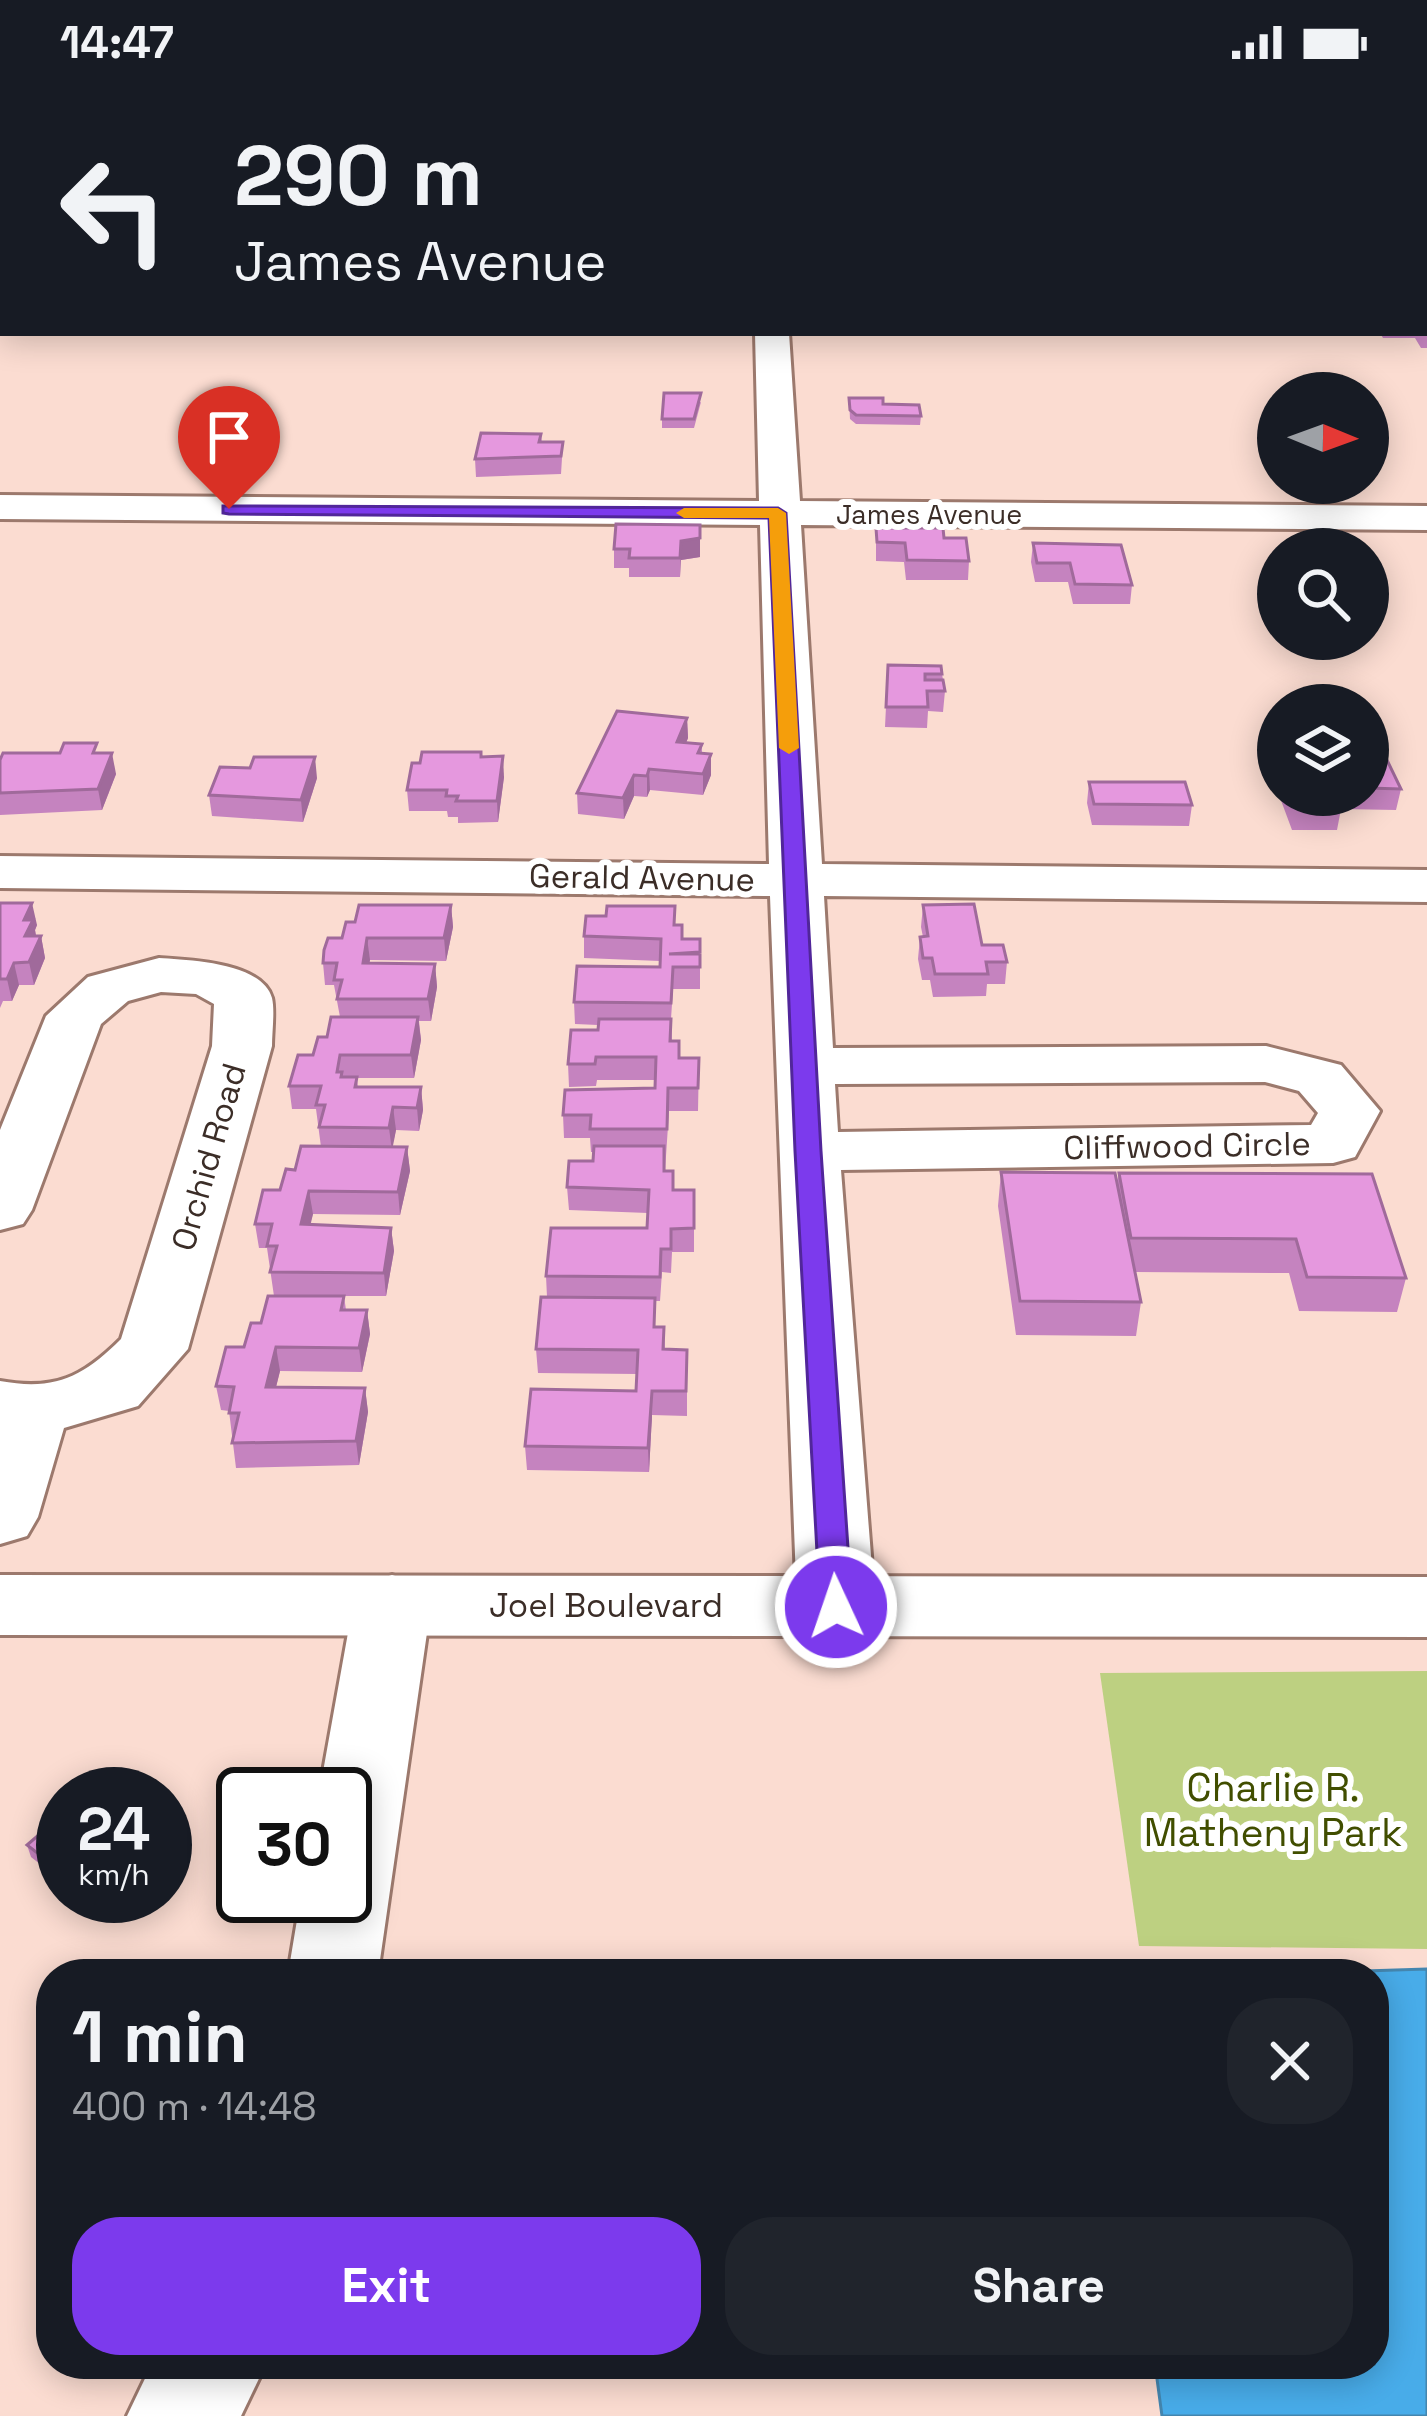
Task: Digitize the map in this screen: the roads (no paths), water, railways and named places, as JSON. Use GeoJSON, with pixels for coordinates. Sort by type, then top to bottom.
{"type":"FeatureCollection","features":[{"type":"Feature","properties":{"kind":"street"},"geometry":{"type":"LineString","coordinates":[[772,336],[808,1151],[836,1607]]}},
{"type":"Feature","properties":{"kind":"street","name":"James Avenue"},"geometry":{"type":"LineString","coordinates":[[0,508],[1427,518]]}},
{"type":"Feature","properties":{"kind":"street","name":"Gerald Avenue"},"geometry":{"type":"LineString","coordinates":[[0,872],[1427,886]]}},
{"type":"Feature","properties":{"kind":"street","name":"Orchid Road"},"geometry":{"type":"LineString","coordinates":[[0,1210],[75,1016],[107,989],[159,975],[209,978],[243,997],[242,1046],[153,1349],[113,1390],[16,1409],[0,1517]]}},
{"type":"Feature","properties":{"kind":"street","name":"Cliffwood Circle"},"geometry":{"type":"LineString","coordinates":[[804,1066],[1266,1064],[1320,1078],[1349,1112],[1333,1144],[808,1151]]}},
{"type":"Feature","properties":{"kind":"street","name":"Cliffwood Circle"},"geometry":{"type":"LineString","coordinates":[[1022,1148],[1024,1065]]}},
{"type":"Feature","properties":{"kind":"street","name":"Joel Boulevard"},"geometry":{"type":"LineString","coordinates":[[0,1605],[1427,1607]]}},
{"type":"Feature","properties":{"kind":"street"},"geometry":{"type":"LineString","coordinates":[[335,1959],[392,1605]]}},
{"type":"Feature","properties":{"kind":"street"},"geometry":{"type":"LineString","coordinates":[[180,2416],[204,2379]]}},
{"type":"Feature","properties":{"kind":"water"},"geometry":{"type":"Polygon","coordinates":[[[1427,1969],[1427,2416],[1162,2416],[1157,2379],[1389,2379],[1389,1970],[1427,1969]]]}},
{"type":"Feature","properties":{"kind":"park label","name":"Charlie R. Matheny Park"},"geometry":{"type":"Point","coordinates":[1273,1810]}}]}
